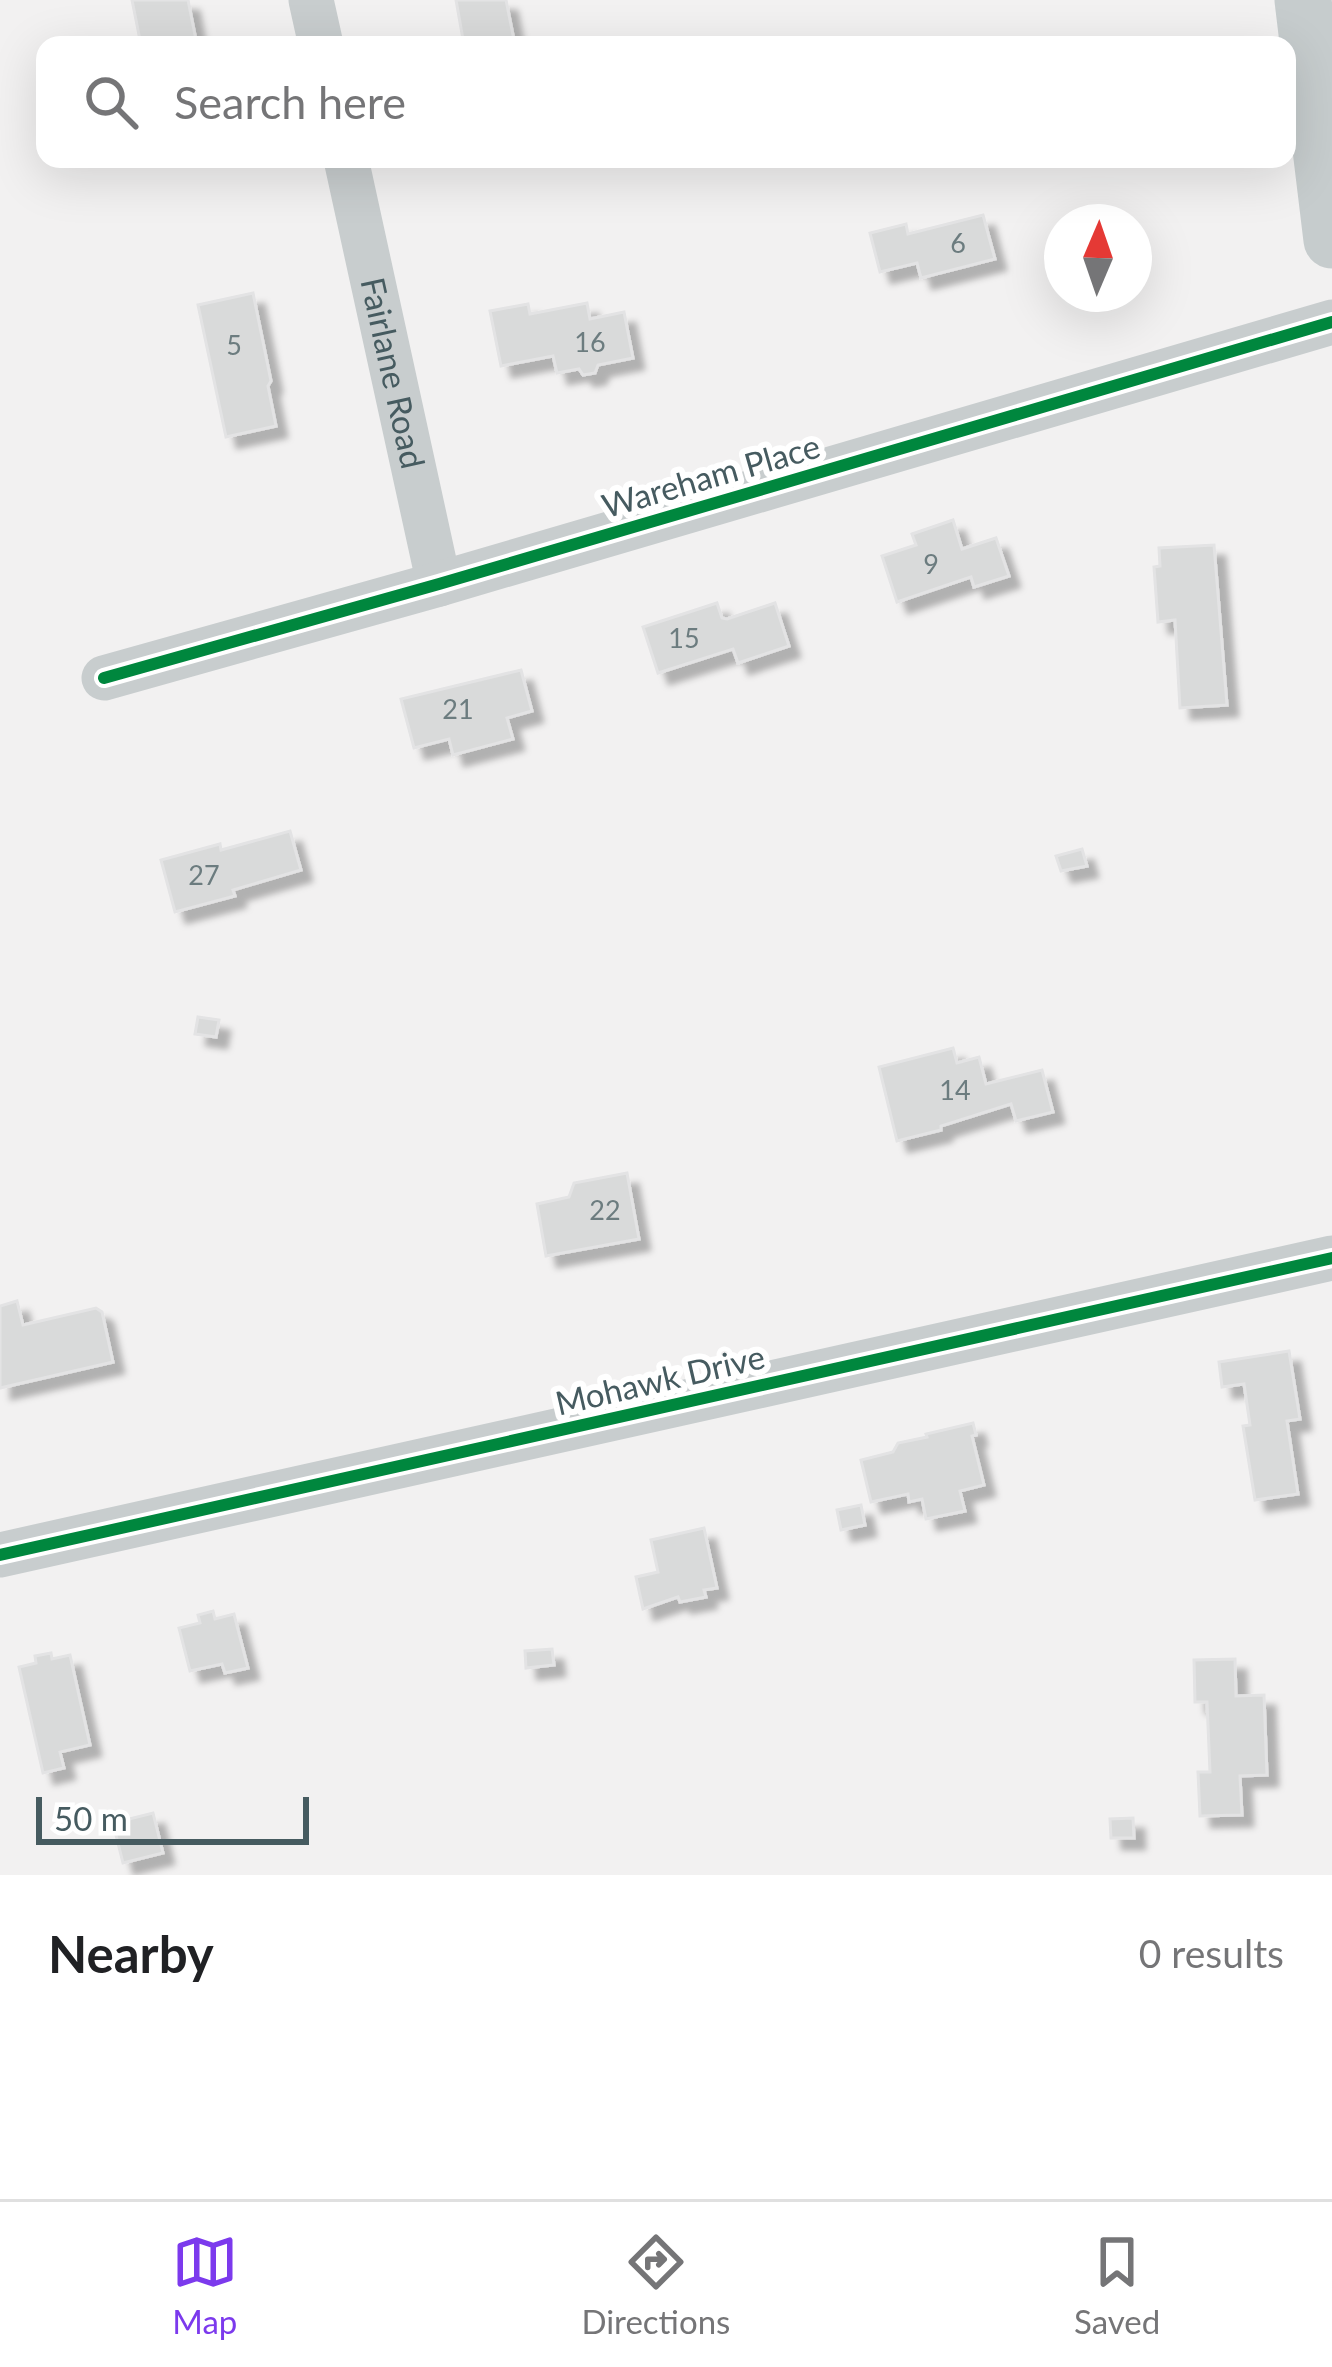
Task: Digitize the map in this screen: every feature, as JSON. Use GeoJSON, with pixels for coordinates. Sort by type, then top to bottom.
{"type":"FeatureCollection","features":[{"type":"Feature","properties":{"kind":"main road"},"geometry":{"type":"LineString","coordinates":[[1303,0],[1322,71],[1332,240]]}},
{"type":"Feature","properties":{"kind":"street"},"geometry":{"type":"LineString","coordinates":[[311,0],[319,36]]}},
{"type":"Feature","properties":{"kind":"street","name":"Fairlane Road"},"geometry":{"type":"LineString","coordinates":[[348,168],[439,584]]}},
{"type":"Feature","properties":{"kind":"street","name":"Wareham Place"},"geometry":{"type":"LineString","coordinates":[[104,678],[1332,322]]}},
{"type":"Feature","properties":{"kind":"street","name":"Mohawk Drive"},"geometry":{"type":"LineString","coordinates":[[0,1556],[1332,1258]]}},
{"type":"Feature","properties":{"kind":"building"},"geometry":{"type":"Polygon","coordinates":[[[132,0],[188,0],[195,36],[139,36],[132,0]]]}},
{"type":"Feature","properties":{"kind":"building"},"geometry":{"type":"Polygon","coordinates":[[[456,0],[506,0],[513,36],[462,36],[456,0]]]}},
{"type":"Feature","properties":{"kind":"building"},"geometry":{"type":"Polygon","coordinates":[[[983,215],[995,259],[921,278],[917,263],[880,272],[870,233],[906,224],[908,234],[983,215]]]}},
{"type":"Feature","properties":{"kind":"building"},"geometry":{"type":"Polygon","coordinates":[[[253,293],[276,426],[226,437],[198,305],[253,293]]]}},
{"type":"Feature","properties":{"kind":"building"},"geometry":{"type":"Polygon","coordinates":[[[587,303],[590,319],[624,312],[633,358],[598,365],[595,373],[583,375],[579,369],[557,373],[553,356],[501,366],[490,311],[528,304],[530,314],[587,303]]]}},
{"type":"Feature","properties":{"kind":"building"},"geometry":{"type":"Polygon","coordinates":[[[953,520],[962,549],[996,538],[1009,576],[974,587],[971,577],[897,602],[882,556],[916,545],[912,534],[953,520]]]}},
{"type":"Feature","properties":{"kind":"building"},"geometry":{"type":"Polygon","coordinates":[[[1214,545],[1227,705],[1180,708],[1175,620],[1158,622],[1154,567],[1160,566],[1159,548],[1214,545]]]}},
{"type":"Feature","properties":{"kind":"building"},"geometry":{"type":"Polygon","coordinates":[[[717,603],[722,618],[727,619],[775,603],[789,646],[738,663],[733,649],[658,673],[643,627],[717,603]]]}},
{"type":"Feature","properties":{"kind":"building"},"geometry":{"type":"Polygon","coordinates":[[[521,670],[532,711],[507,718],[513,739],[453,755],[449,739],[414,748],[401,699],[521,670]]]}},
{"type":"Feature","properties":{"kind":"building"},"geometry":{"type":"Polygon","coordinates":[[[290,831],[301,870],[233,890],[235,896],[175,912],[161,860],[290,831]]]}},
{"type":"Feature","properties":{"kind":"building"},"geometry":{"type":"Polygon","coordinates":[[[1082,849],[1087,866],[1061,871],[1056,856],[1082,849]]]}},
{"type":"Feature","properties":{"kind":"building"},"geometry":{"type":"Polygon","coordinates":[[[198,1017],[219,1020],[216,1037],[195,1034],[198,1017]]]}},
{"type":"Feature","properties":{"kind":"building"},"geometry":{"type":"Polygon","coordinates":[[[953,1048],[957,1063],[979,1057],[986,1084],[1042,1070],[1053,1112],[1016,1121],[1011,1104],[897,1141],[879,1067],[953,1048]]]}},
{"type":"Feature","properties":{"kind":"building"},"geometry":{"type":"Polygon","coordinates":[[[627,1173],[639,1239],[546,1256],[537,1204],[569,1197],[574,1183],[627,1173]]]}},
{"type":"Feature","properties":{"kind":"building"},"geometry":{"type":"Polygon","coordinates":[[[17,1301],[23,1325],[96,1308],[102,1312],[113,1362],[0,1388],[0,1306],[17,1301]]]}},
{"type":"Feature","properties":{"kind":"building"},"geometry":{"type":"Polygon","coordinates":[[[1289,1351],[1300,1419],[1287,1421],[1298,1494],[1255,1500],[1243,1426],[1250,1425],[1244,1384],[1222,1387],[1219,1362],[1289,1351]]]}},
{"type":"Feature","properties":{"kind":"building"},"geometry":{"type":"Polygon","coordinates":[[[973,1423],[984,1485],[960,1491],[965,1511],[926,1519],[922,1499],[909,1502],[908,1494],[871,1502],[861,1460],[893,1452],[898,1443],[973,1423]]]}},
{"type":"Feature","properties":{"kind":"building"},"geometry":{"type":"Polygon","coordinates":[[[861,1505],[865,1525],[841,1530],[837,1510],[861,1505]]]}},
{"type":"Feature","properties":{"kind":"building"},"geometry":{"type":"Polygon","coordinates":[[[704,1528],[717,1588],[704,1590],[706,1597],[680,1602],[678,1597],[643,1609],[636,1577],[658,1572],[651,1540],[704,1528]]]}},
{"type":"Feature","properties":{"kind":"building"},"geometry":{"type":"Polygon","coordinates":[[[213,1611],[215,1619],[234,1614],[248,1668],[225,1673],[222,1664],[190,1671],[179,1628],[200,1623],[198,1615],[213,1611]]]}},
{"type":"Feature","properties":{"kind":"building"},"geometry":{"type":"Polygon","coordinates":[[[552,1649],[554,1665],[526,1668],[525,1651],[552,1649]]]}},
{"type":"Feature","properties":{"kind":"building"},"geometry":{"type":"Polygon","coordinates":[[[51,1653],[52,1659],[70,1655],[90,1745],[60,1752],[64,1768],[43,1773],[19,1667],[36,1663],[35,1656],[51,1653]]]}},
{"type":"Feature","properties":{"kind":"building"},"geometry":{"type":"Polygon","coordinates":[[[1235,1659],[1236,1696],[1264,1695],[1267,1775],[1240,1776],[1242,1815],[1200,1816],[1198,1772],[1210,1772],[1207,1702],[1195,1702],[1194,1660],[1235,1659]]]}},
{"type":"Feature","properties":{"kind":"building"},"geometry":{"type":"Polygon","coordinates":[[[153,1813],[163,1853],[123,1863],[113,1823],[153,1813]]]}},
{"type":"Feature","properties":{"kind":"building"},"geometry":{"type":"Polygon","coordinates":[[[1133,1818],[1134,1838],[1111,1838],[1110,1819],[1133,1818]]]}},
{"type":"Feature","properties":{"kind":"cycle path"},"geometry":{"type":"LineString","coordinates":[[104,678],[1332,322]]}},
{"type":"Feature","properties":{"kind":"cycle path"},"geometry":{"type":"LineString","coordinates":[[0,1555],[1332,1258]]}}]}
